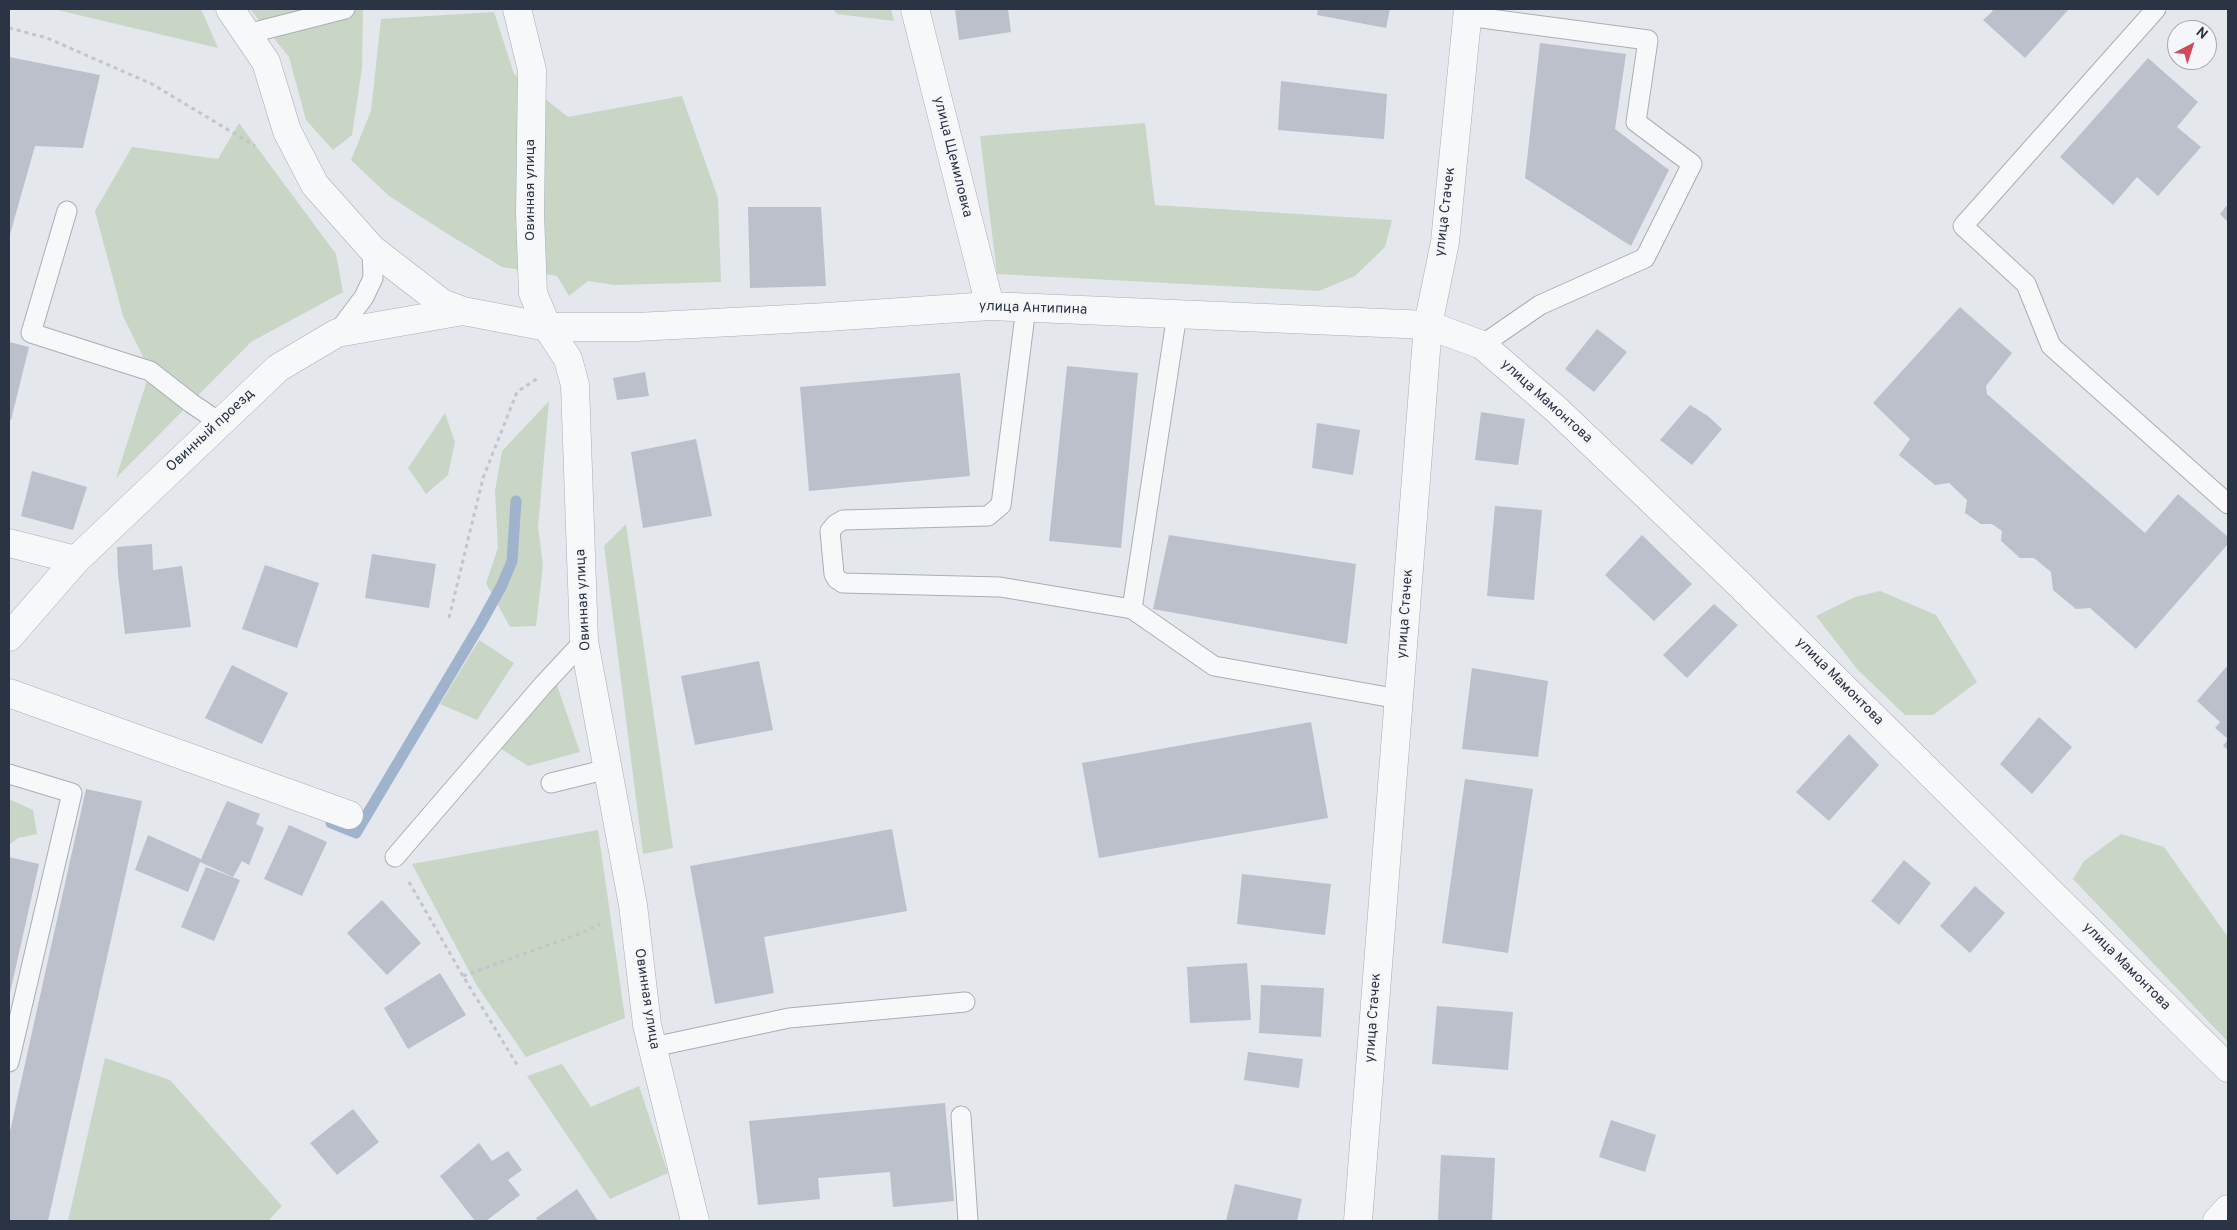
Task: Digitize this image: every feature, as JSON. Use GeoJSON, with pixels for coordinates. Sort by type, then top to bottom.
{"type":"FeatureCollection","features":[{"type":"Feature","properties":{"kind":"street"},"geometry":{"type":"LineString","coordinates":[[230,9],[266,62],[287,131],[315,185],[372,249],[442,302],[463,311]]}},
{"type":"Feature","properties":{"kind":"street","name":"Овинная улица"},"geometry":{"type":"LineString","coordinates":[[517,9],[532,70],[530,214],[533,293],[547,327],[568,358],[576,386],[584,641],[633,905],[647,1025],[695,1221]]}},
{"type":"Feature","properties":{"kind":"street","name":"улица Щемиловка"},"geometry":{"type":"LineString","coordinates":[[915,9],[990,306]]}},
{"type":"Feature","properties":{"kind":"street","name":"улица Стачек"},"geometry":{"type":"LineString","coordinates":[[1358,1221],[1428,325],[1444,242],[1467,12]]}},
{"type":"Feature","properties":{"kind":"street","name":"улица Антипина"},"geometry":{"type":"LineString","coordinates":[[463,311],[547,327],[637,327],[990,306],[1428,325]]}},
{"type":"Feature","properties":{"kind":"street","name":"Овинный проезд"},"geometry":{"type":"LineString","coordinates":[[9,637],[76,560],[219,422],[278,368],[338,333],[463,311]]}},
{"type":"Feature","properties":{"kind":"street","name":"улица Мамонтова"},"geometry":{"type":"LineString","coordinates":[[1428,325],[1482,345],[1557,410],[1737,582],[2228,1068]]}},
{"type":"Feature","properties":{"kind":"street"},"geometry":{"type":"LineString","coordinates":[[9,543],[76,560]]}},
{"type":"Feature","properties":{"kind":"street"},"geometry":{"type":"LineString","coordinates":[[9,693],[349,815]]}},
{"type":"Feature","properties":{"kind":"street"},"geometry":{"type":"LineString","coordinates":[[2217,1221],[2228,1209]]}},
{"type":"Feature","properties":{"kind":"lane"},"geometry":{"type":"LineString","coordinates":[[247,34],[345,9]]}},
{"type":"Feature","properties":{"kind":"lane"},"geometry":{"type":"LineString","coordinates":[[2156,9],[1963,226],[2026,284],[2051,346],[2228,504]]}},
{"type":"Feature","properties":{"kind":"lane"},"geometry":{"type":"LineString","coordinates":[[1467,12],[1648,40],[1636,122],[1692,164],[1645,258],[1540,304],[1482,345]]}},
{"type":"Feature","properties":{"kind":"lane"},"geometry":{"type":"LineString","coordinates":[[67,212],[31,333],[150,371],[219,422]]}},
{"type":"Feature","properties":{"kind":"lane"},"geometry":{"type":"LineString","coordinates":[[338,333],[364,297],[374,278],[372,249]]}},
{"type":"Feature","properties":{"kind":"lane"},"geometry":{"type":"LineString","coordinates":[[1026,308],[1001,505],[988,516],[843,520],[830,531],[834,574],[837,579],[843,583],[1000,587],[1132,609],[1214,666],[1399,699]]}},
{"type":"Feature","properties":{"kind":"lane"},"geometry":{"type":"LineString","coordinates":[[1132,609],[1178,314]]}},
{"type":"Feature","properties":{"kind":"lane"},"geometry":{"type":"LineString","coordinates":[[395,857],[542,685],[584,641]]}},
{"type":"Feature","properties":{"kind":"lane"},"geometry":{"type":"LineString","coordinates":[[551,783],[608,769]]}},
{"type":"Feature","properties":{"kind":"lane"},"geometry":{"type":"LineString","coordinates":[[9,774],[72,793],[9,1062]]}},
{"type":"Feature","properties":{"kind":"lane"},"geometry":{"type":"LineString","coordinates":[[653,1046],[789,1018],[965,1002]]}},
{"type":"Feature","properties":{"kind":"lane"},"geometry":{"type":"LineString","coordinates":[[961,1116],[968,1221]]}},
{"type":"Feature","properties":{"kind":"path"},"geometry":{"type":"LineString","coordinates":[[9,28],[47,38],[152,84],[263,150]]}},
{"type":"Feature","properties":{"kind":"path"},"geometry":{"type":"LineString","coordinates":[[449,618],[483,478],[517,392],[568,358]]}},
{"type":"Feature","properties":{"kind":"path"},"geometry":{"type":"LineString","coordinates":[[395,857],[463,976],[520,1068]]}},
{"type":"Feature","properties":{"kind":"path"},"geometry":{"type":"LineString","coordinates":[[463,976],[584,932],[633,905]]}},
{"type":"Feature","properties":{"kind":"green space"},"geometry":{"type":"Polygon","coordinates":[[[53,9],[201,9],[218,48],[53,9]]]}},
{"type":"Feature","properties":{"kind":"green space"},"geometry":{"type":"Polygon","coordinates":[[[250,9],[363,9],[362,68],[352,135],[333,150],[306,120],[289,57],[250,9]]]}},
{"type":"Feature","properties":{"kind":"green space"},"geometry":{"type":"Polygon","coordinates":[[[833,9],[891,9],[894,21],[837,14],[833,9]]]}},
{"type":"Feature","properties":{"kind":"green space"},"geometry":{"type":"Polygon","coordinates":[[[494,12],[514,74],[568,117],[682,96],[718,198],[721,282],[615,285],[588,281],[569,296],[557,276],[502,267],[446,233],[389,196],[351,160],[371,111],[381,19],[494,12]]]}},
{"type":"Feature","properties":{"kind":"green space"},"geometry":{"type":"Polygon","coordinates":[[[239,123],[336,254],[343,292],[251,342],[116,478],[150,371],[123,316],[95,211],[132,147],[218,159],[239,123]]]}},
{"type":"Feature","properties":{"kind":"green space"},"geometry":{"type":"Polygon","coordinates":[[[1145,123],[1155,205],[1392,220],[1385,247],[1355,276],[1319,291],[997,274],[980,136],[1145,123]]]}},
{"type":"Feature","properties":{"kind":"green space"},"geometry":{"type":"Polygon","coordinates":[[[549,401],[538,527],[543,565],[536,626],[510,627],[486,583],[498,548],[495,491],[502,451],[549,401]]]}},
{"type":"Feature","properties":{"kind":"green space"},"geometry":{"type":"Polygon","coordinates":[[[445,413],[455,442],[448,475],[426,494],[408,468],[445,413]]]}},
{"type":"Feature","properties":{"kind":"green space"},"geometry":{"type":"Polygon","coordinates":[[[626,524],[673,848],[643,854],[604,546],[626,524]]]}},
{"type":"Feature","properties":{"kind":"green space"},"geometry":{"type":"Polygon","coordinates":[[[1880,591],[1936,615],[1977,682],[1933,715],[1905,715],[1857,669],[1816,616],[1855,597],[1880,591]]]}},
{"type":"Feature","properties":{"kind":"green space"},"geometry":{"type":"Polygon","coordinates":[[[479,640],[514,663],[477,720],[440,704],[479,640]]]}},
{"type":"Feature","properties":{"kind":"green space"},"geometry":{"type":"Polygon","coordinates":[[[557,685],[580,752],[528,766],[498,747],[557,685]]]}},
{"type":"Feature","properties":{"kind":"green space"},"geometry":{"type":"Polygon","coordinates":[[[9,799],[33,810],[37,834],[18,838],[9,845],[9,799]]]}},
{"type":"Feature","properties":{"kind":"green space"},"geometry":{"type":"Polygon","coordinates":[[[598,830],[625,1018],[526,1057],[477,986],[412,864],[598,830]]]}},
{"type":"Feature","properties":{"kind":"green space"},"geometry":{"type":"Polygon","coordinates":[[[2121,834],[2164,847],[2228,937],[2228,1042],[2073,879],[2084,861],[2121,834]]]}},
{"type":"Feature","properties":{"kind":"green space"},"geometry":{"type":"Polygon","coordinates":[[[105,1058],[170,1080],[282,1206],[268,1221],[68,1221],[105,1058]]]}},
{"type":"Feature","properties":{"kind":"green space"},"geometry":{"type":"Polygon","coordinates":[[[562,1064],[591,1107],[639,1086],[668,1173],[610,1199],[527,1076],[562,1064]]]}},
{"type":"Feature","properties":{"kind":"building"},"geometry":{"type":"Polygon","coordinates":[[[955,9],[1008,9],[1011,32],[959,40],[955,9]]]}},
{"type":"Feature","properties":{"kind":"building"},"geometry":{"type":"Polygon","coordinates":[[[1318,9],[1390,9],[1386,28],[1317,15],[1318,9]]]}},
{"type":"Feature","properties":{"kind":"building"},"geometry":{"type":"Polygon","coordinates":[[[1991,9],[2069,9],[2025,58],[1983,20],[1993,11],[1991,9]]]}},
{"type":"Feature","properties":{"kind":"building"},"geometry":{"type":"Polygon","coordinates":[[[1540,43],[1626,54],[1615,129],[1669,170],[1631,246],[1525,178],[1540,43]]]}},
{"type":"Feature","properties":{"kind":"building"},"geometry":{"type":"Polygon","coordinates":[[[9,57],[100,75],[83,148],[35,146],[9,238],[9,57]]]}},
{"type":"Feature","properties":{"kind":"building"},"geometry":{"type":"Polygon","coordinates":[[[2148,58],[2198,102],[2177,127],[2201,147],[2158,196],[2137,177],[2113,205],[2060,157],[2148,58]]]}},
{"type":"Feature","properties":{"kind":"building"},"geometry":{"type":"Polygon","coordinates":[[[1281,81],[1387,94],[1384,139],[1278,130],[1281,81]]]}},
{"type":"Feature","properties":{"kind":"building"},"geometry":{"type":"Polygon","coordinates":[[[2228,204],[2228,222],[2220,214],[2228,204]]]}},
{"type":"Feature","properties":{"kind":"building"},"geometry":{"type":"Polygon","coordinates":[[[748,207],[821,207],[826,286],[750,288],[748,207]]]}},
{"type":"Feature","properties":{"kind":"building"},"geometry":{"type":"Polygon","coordinates":[[[1960,307],[2012,353],[1986,386],[1987,394],[2145,533],[2178,494],[2228,537],[2228,544],[2136,649],[2090,608],[2076,609],[2053,590],[2051,572],[2034,558],[2020,558],[2001,541],[2002,531],[1992,524],[1981,524],[1965,513],[1967,500],[1949,483],[1935,485],[1899,455],[1910,439],[1873,403],[1960,307]]]}},
{"type":"Feature","properties":{"kind":"building"},"geometry":{"type":"Polygon","coordinates":[[[1597,329],[1627,352],[1594,392],[1565,369],[1597,329]]]}},
{"type":"Feature","properties":{"kind":"building"},"geometry":{"type":"Polygon","coordinates":[[[9,342],[29,347],[11,420],[9,420],[9,342]]]}},
{"type":"Feature","properties":{"kind":"building"},"geometry":{"type":"Polygon","coordinates":[[[1067,366],[1138,373],[1121,548],[1049,541],[1067,366]]]}},
{"type":"Feature","properties":{"kind":"building"},"geometry":{"type":"Polygon","coordinates":[[[645,372],[649,396],[617,400],[613,378],[645,372]]]}},
{"type":"Feature","properties":{"kind":"building"},"geometry":{"type":"Polygon","coordinates":[[[960,373],[970,476],[809,491],[800,387],[960,373]]]}},
{"type":"Feature","properties":{"kind":"building"},"geometry":{"type":"Polygon","coordinates":[[[1690,405],[1708,416],[1722,429],[1692,465],[1660,440],[1690,405]]]}},
{"type":"Feature","properties":{"kind":"building"},"geometry":{"type":"Polygon","coordinates":[[[1481,412],[1525,419],[1518,465],[1475,460],[1481,412]]]}},
{"type":"Feature","properties":{"kind":"building"},"geometry":{"type":"Polygon","coordinates":[[[1317,423],[1360,430],[1353,475],[1312,468],[1317,423]]]}},
{"type":"Feature","properties":{"kind":"building"},"geometry":{"type":"Polygon","coordinates":[[[696,439],[712,516],[643,528],[631,452],[696,439]]]}},
{"type":"Feature","properties":{"kind":"building"},"geometry":{"type":"Polygon","coordinates":[[[32,471],[87,487],[73,530],[21,516],[32,471]]]}},
{"type":"Feature","properties":{"kind":"building"},"geometry":{"type":"Polygon","coordinates":[[[1495,506],[1542,510],[1534,600],[1487,596],[1495,506]]]}},
{"type":"Feature","properties":{"kind":"building"},"geometry":{"type":"Polygon","coordinates":[[[1169,535],[1356,564],[1347,644],[1153,609],[1169,535]]]}},
{"type":"Feature","properties":{"kind":"building"},"geometry":{"type":"Polygon","coordinates":[[[1642,535],[1692,584],[1654,621],[1605,575],[1642,535]]]}},
{"type":"Feature","properties":{"kind":"building"},"geometry":{"type":"Polygon","coordinates":[[[152,544],[153,570],[182,566],[191,627],[125,634],[117,547],[152,544]]]}},
{"type":"Feature","properties":{"kind":"building"},"geometry":{"type":"Polygon","coordinates":[[[372,554],[436,564],[429,608],[365,598],[372,554]]]}},
{"type":"Feature","properties":{"kind":"building"},"geometry":{"type":"Polygon","coordinates":[[[265,565],[319,583],[297,648],[242,629],[265,565]]]}},
{"type":"Feature","properties":{"kind":"building"},"geometry":{"type":"Polygon","coordinates":[[[1714,604],[1738,625],[1687,678],[1663,655],[1714,604]]]}},
{"type":"Feature","properties":{"kind":"building"},"geometry":{"type":"Polygon","coordinates":[[[759,661],[773,730],[695,745],[681,676],[759,661]]]}},
{"type":"Feature","properties":{"kind":"building"},"geometry":{"type":"Polygon","coordinates":[[[232,665],[288,693],[262,744],[205,718],[232,665]]]}},
{"type":"Feature","properties":{"kind":"building"},"geometry":{"type":"Polygon","coordinates":[[[2228,665],[2228,739],[2215,728],[2220,722],[2197,701],[2228,665]]]}},
{"type":"Feature","properties":{"kind":"building"},"geometry":{"type":"Polygon","coordinates":[[[1472,668],[1548,681],[1538,757],[1462,749],[1472,668]]]}},
{"type":"Feature","properties":{"kind":"building"},"geometry":{"type":"Polygon","coordinates":[[[2039,717],[2072,747],[2032,794],[2000,764],[2039,717]]]}},
{"type":"Feature","properties":{"kind":"building"},"geometry":{"type":"Polygon","coordinates":[[[1311,722],[1328,818],[1099,858],[1082,763],[1311,722]]]}},
{"type":"Feature","properties":{"kind":"building"},"geometry":{"type":"Polygon","coordinates":[[[1849,734],[1879,765],[1829,821],[1796,792],[1849,734]]]}},
{"type":"Feature","properties":{"kind":"building"},"geometry":{"type":"Polygon","coordinates":[[[2228,739],[2228,750],[2223,746],[2228,739]]]}},
{"type":"Feature","properties":{"kind":"building"},"geometry":{"type":"Polygon","coordinates":[[[1465,779],[1533,789],[1508,953],[1442,943],[1465,779]]]}},
{"type":"Feature","properties":{"kind":"building"},"geometry":{"type":"Polygon","coordinates":[[[86,789],[142,801],[48,1221],[9,1221],[9,1136],[86,789]]]}},
{"type":"Feature","properties":{"kind":"building"},"geometry":{"type":"Polygon","coordinates":[[[227,801],[260,814],[256,824],[264,828],[249,865],[242,861],[233,877],[200,862],[188,892],[135,870],[148,835],[201,859],[227,801]]]}},
{"type":"Feature","properties":{"kind":"building"},"geometry":{"type":"Polygon","coordinates":[[[289,825],[327,842],[302,896],[264,879],[289,825]]]}},
{"type":"Feature","properties":{"kind":"building"},"geometry":{"type":"Polygon","coordinates":[[[892,829],[907,911],[764,937],[774,993],[715,1004],[690,866],[892,829]]]}},
{"type":"Feature","properties":{"kind":"building"},"geometry":{"type":"Polygon","coordinates":[[[9,857],[39,864],[10,993],[9,993],[9,857]]]}},
{"type":"Feature","properties":{"kind":"building"},"geometry":{"type":"Polygon","coordinates":[[[1904,860],[1931,883],[1899,925],[1871,901],[1904,860]]]}},
{"type":"Feature","properties":{"kind":"building"},"geometry":{"type":"Polygon","coordinates":[[[206,867],[240,880],[214,941],[181,927],[206,867]]]}},
{"type":"Feature","properties":{"kind":"building"},"geometry":{"type":"Polygon","coordinates":[[[1242,874],[1331,884],[1325,935],[1237,924],[1242,874]]]}},
{"type":"Feature","properties":{"kind":"building"},"geometry":{"type":"Polygon","coordinates":[[[1975,886],[2005,913],[1970,953],[1940,926],[1975,886]]]}},
{"type":"Feature","properties":{"kind":"building"},"geometry":{"type":"Polygon","coordinates":[[[382,900],[421,943],[387,975],[347,933],[382,900]]]}},
{"type":"Feature","properties":{"kind":"building"},"geometry":{"type":"Polygon","coordinates":[[[1247,963],[1251,1020],[1190,1023],[1187,967],[1247,963]]]}},
{"type":"Feature","properties":{"kind":"building"},"geometry":{"type":"Polygon","coordinates":[[[440,973],[466,1015],[408,1049],[384,1008],[440,973]]]}},
{"type":"Feature","properties":{"kind":"building"},"geometry":{"type":"Polygon","coordinates":[[[1261,985],[1324,988],[1321,1037],[1259,1033],[1261,985]]]}},
{"type":"Feature","properties":{"kind":"building"},"geometry":{"type":"Polygon","coordinates":[[[1437,1006],[1513,1012],[1508,1070],[1432,1064],[1437,1006]]]}},
{"type":"Feature","properties":{"kind":"building"},"geometry":{"type":"Polygon","coordinates":[[[1248,1052],[1303,1059],[1299,1088],[1244,1080],[1248,1052]]]}},
{"type":"Feature","properties":{"kind":"building"},"geometry":{"type":"Polygon","coordinates":[[[945,1103],[954,1201],[893,1207],[890,1172],[818,1178],[820,1199],[758,1205],[749,1121],[945,1103]]]}},
{"type":"Feature","properties":{"kind":"building"},"geometry":{"type":"Polygon","coordinates":[[[353,1109],[379,1142],[337,1175],[310,1143],[353,1109]]]}},
{"type":"Feature","properties":{"kind":"building"},"geometry":{"type":"Polygon","coordinates":[[[1611,1120],[1656,1135],[1645,1172],[1599,1157],[1611,1120]]]}},
{"type":"Feature","properties":{"kind":"building"},"geometry":{"type":"Polygon","coordinates":[[[479,1143],[492,1161],[508,1151],[522,1170],[508,1180],[520,1195],[486,1221],[475,1221],[440,1176],[479,1143]]]}},
{"type":"Feature","properties":{"kind":"building"},"geometry":{"type":"Polygon","coordinates":[[[1441,1155],[1495,1158],[1492,1221],[1438,1221],[1441,1155]]]}},
{"type":"Feature","properties":{"kind":"building"},"geometry":{"type":"Polygon","coordinates":[[[1235,1184],[1302,1199],[1297,1221],[1226,1221],[1235,1184]]]}},
{"type":"Feature","properties":{"kind":"building"},"geometry":{"type":"Polygon","coordinates":[[[577,1189],[598,1221],[538,1221],[536,1218],[577,1189]]]}},
{"type":"Feature","properties":{"kind":"waterway"},"geometry":{"type":"LineString","coordinates":[[331,823],[356,833],[480,625],[502,585],[512,561],[516,501]]}}]}
